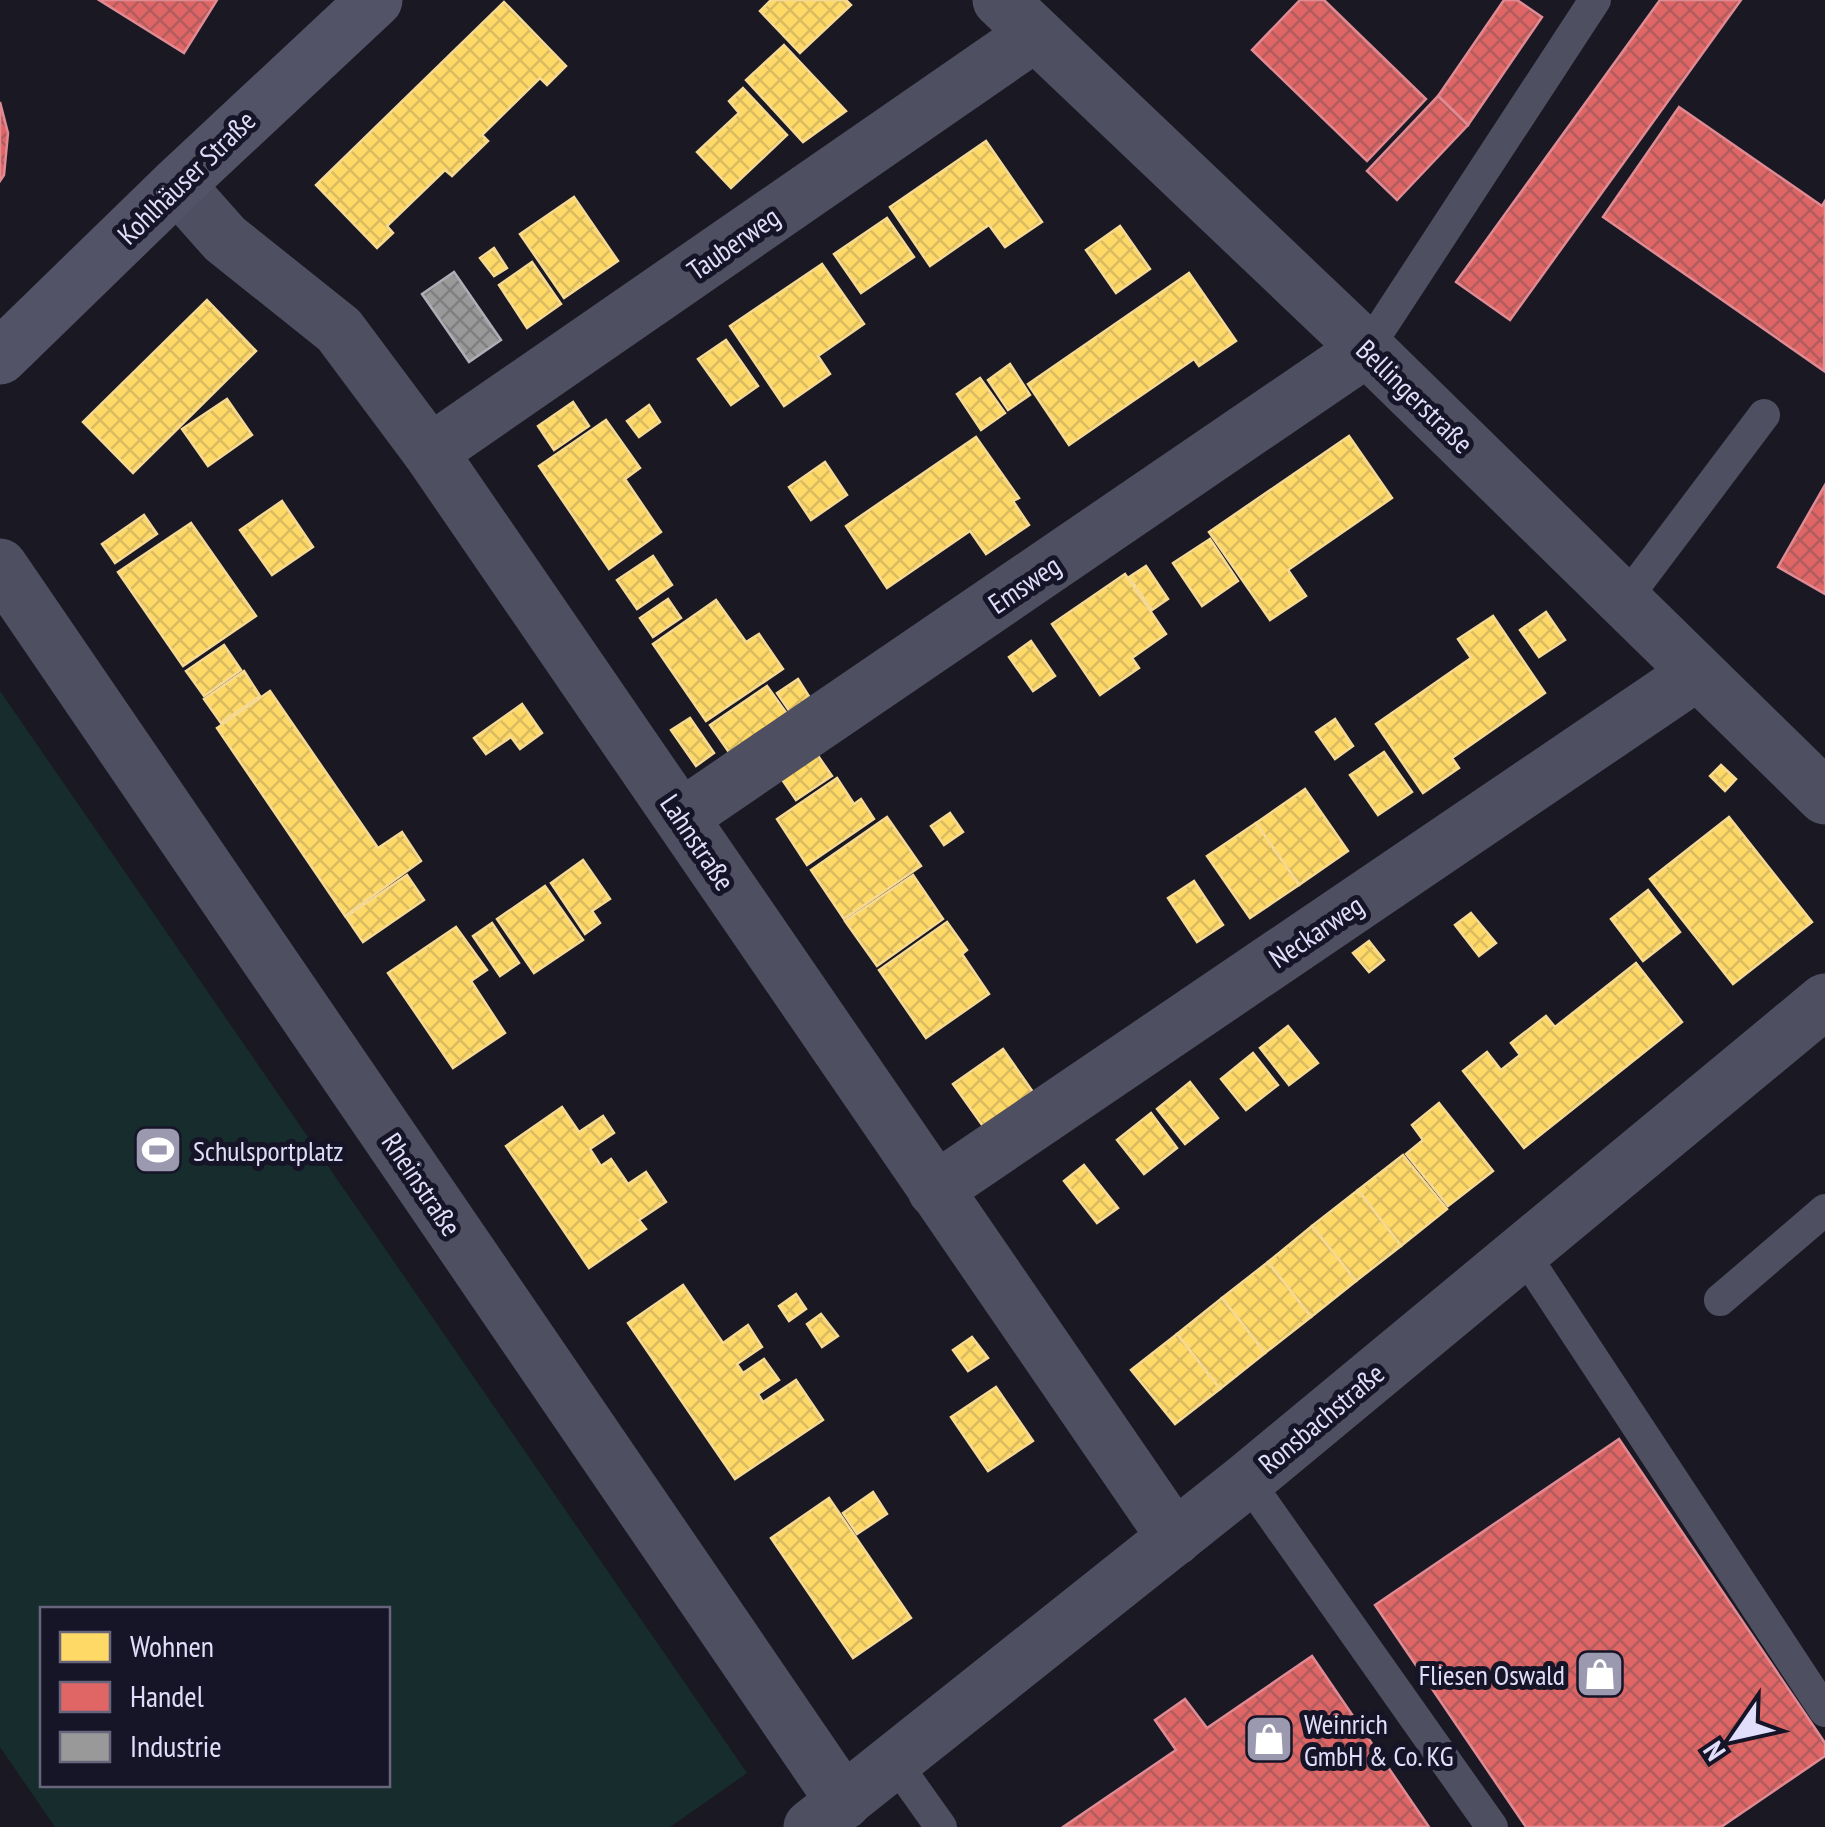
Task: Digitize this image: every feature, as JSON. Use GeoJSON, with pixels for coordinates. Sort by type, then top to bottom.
{"type":"FeatureCollection","features":[{"type":"Feature","properties":{"kind":"street","name":"Kohlhäuser Straße"},"geometry":{"type":"LineString","coordinates":[[0,357],[176,185],[375,0]]}},
{"type":"Feature","properties":{"kind":"street","name":"Bellingerstraße"},"geometry":{"type":"LineString","coordinates":[[1017,17],[1368,349],[1825,797]]}},
{"type":"Feature","properties":{"kind":"street","name":"Tauberweg"},"geometry":{"type":"LineString","coordinates":[[430,452],[1017,17]]}},
{"type":"Feature","properties":{"kind":"street","name":"Lahnstraße"},"geometry":{"type":"LineString","coordinates":[[176,185],[225,239],[339,330],[430,452],[1175,1538]]}},
{"type":"Feature","properties":{"kind":"street","name":"Emsweg"},"geometry":{"type":"LineString","coordinates":[[681,817],[1368,349]]}},
{"type":"Feature","properties":{"kind":"street","name":"Rheinstraße"},"geometry":{"type":"LineString","coordinates":[[0,566],[827,1814]]}},
{"type":"Feature","properties":{"kind":"street","name":"Neckarweg"},"geometry":{"type":"LineString","coordinates":[[936,1190],[1697,673]]}},
{"type":"Feature","properties":{"kind":"street","name":"Ronsbachstraße"},"geometry":{"type":"LineString","coordinates":[[827,1814],[1247,1480],[1825,1002]]}},
{"type":"Feature","properties":{"kind":"lane"},"geometry":{"type":"LineString","coordinates":[[1368,349],[1595,0]]}},
{"type":"Feature","properties":{"kind":"lane"},"geometry":{"type":"LineString","coordinates":[[1624,601],[1764,415]]}},
{"type":"Feature","properties":{"kind":"lane"},"geometry":{"type":"LineString","coordinates":[[1720,1300],[1825,1210]]}},
{"type":"Feature","properties":{"kind":"lane"},"geometry":{"type":"LineString","coordinates":[[1522,1251],[1825,1710]]}},
{"type":"Feature","properties":{"kind":"lane"},"geometry":{"type":"LineString","coordinates":[[1247,1480],[1492,1827]]}},
{"type":"Feature","properties":{"kind":"lane"},"geometry":{"type":"LineString","coordinates":[[894,1761],[941,1827]]}},
{"type":"Feature","properties":{"kind":"green space","name":"Schulsportplatz"},"geometry":{"type":"Polygon","coordinates":[[[0,691],[747,1773],[670,1827],[55,1827],[0,1747],[0,691]]]}},
{"type":"Feature","properties":{"kind":"building: Wohnen"},"geometry":{"type":"Polygon","coordinates":[[[771,0],[846,0],[851,5],[800,53],[760,11],[771,0]]]}},
{"type":"Feature","properties":{"kind":"building: Wohnen"},"geometry":{"type":"Polygon","coordinates":[[[504,2],[566,66],[547,85],[540,78],[482,135],[488,141],[452,176],[445,170],[387,226],[393,233],[377,248],[316,185],[504,2]]]}},
{"type":"Feature","properties":{"kind":"building: Wohnen"},"geometry":{"type":"Polygon","coordinates":[[[784,45],[846,111],[803,142],[746,80],[784,45]]]}},
{"type":"Feature","properties":{"kind":"building: Wohnen"},"geometry":{"type":"Polygon","coordinates":[[[743,88],[787,135],[731,188],[697,152],[739,113],[729,101],[743,88]]]}},
{"type":"Feature","properties":{"kind":"building: Wohnen"},"geometry":{"type":"Polygon","coordinates":[[[986,141],[1042,222],[1005,247],[989,225],[930,266],[890,207],[986,141]]]}},
{"type":"Feature","properties":{"kind":"building: Wohnen"},"geometry":{"type":"Polygon","coordinates":[[[574,197],[618,261],[564,298],[520,234],[574,197]]]}},
{"type":"Feature","properties":{"kind":"building: Wohnen"},"geometry":{"type":"Polygon","coordinates":[[[887,218],[914,257],[861,293],[834,254],[887,218]]]}},
{"type":"Feature","properties":{"kind":"building: Wohnen"},"geometry":{"type":"Polygon","coordinates":[[[1120,226],[1150,269],[1116,293],[1086,250],[1120,226]]]}},
{"type":"Feature","properties":{"kind":"building: Wohnen"},"geometry":{"type":"Polygon","coordinates":[[[494,248],[507,268],[494,276],[480,258],[494,248]]]}},
{"type":"Feature","properties":{"kind":"building: Wohnen"},"geometry":{"type":"Polygon","coordinates":[[[532,262],[561,304],[527,328],[499,285],[532,262]]]}},
{"type":"Feature","properties":{"kind":"building: Wohnen"},"geometry":{"type":"Polygon","coordinates":[[[822,264],[864,324],[818,356],[830,374],[784,406],[730,326],[822,264]]]}},
{"type":"Feature","properties":{"kind":"building: Wohnen"},"geometry":{"type":"Polygon","coordinates":[[[1189,273],[1236,341],[1199,366],[1194,359],[1069,445],[1028,384],[1189,273]]]}},
{"type":"Feature","properties":{"kind":"building: Wohnen"},"geometry":{"type":"Polygon","coordinates":[[[207,300],[256,351],[133,473],[83,422],[207,300]]]}},
{"type":"Feature","properties":{"kind":"building: Wohnen"},"geometry":{"type":"Polygon","coordinates":[[[726,340],[758,386],[731,405],[698,359],[726,340]]]}},
{"type":"Feature","properties":{"kind":"building: Wohnen"},"geometry":{"type":"Polygon","coordinates":[[[1010,364],[1030,395],[1008,410],[988,380],[1010,364]]]}},
{"type":"Feature","properties":{"kind":"building: Wohnen"},"geometry":{"type":"Polygon","coordinates":[[[980,378],[1005,413],[981,430],[957,394],[980,378]]]}},
{"type":"Feature","properties":{"kind":"building: Wohnen"},"geometry":{"type":"Polygon","coordinates":[[[227,399],[252,435],[208,466],[182,429],[227,399]]]}},
{"type":"Feature","properties":{"kind":"building: Wohnen"},"geometry":{"type":"Polygon","coordinates":[[[573,402],[589,426],[554,450],[538,426],[573,402]]]}},
{"type":"Feature","properties":{"kind":"building: Wohnen"},"geometry":{"type":"Polygon","coordinates":[[[649,405],[660,422],[639,437],[627,421],[649,405]]]}},
{"type":"Feature","properties":{"kind":"building: Wohnen"},"geometry":{"type":"Polygon","coordinates":[[[606,420],[640,468],[625,479],[661,532],[609,569],[539,466],[606,420]]]}},
{"type":"Feature","properties":{"kind":"building: Wohnen"},"geometry":{"type":"Polygon","coordinates":[[[1349,436],[1392,498],[1288,570],[1306,596],[1270,620],[1209,532],[1349,436]]]}},
{"type":"Feature","properties":{"kind":"building: Wohnen"},"geometry":{"type":"Polygon","coordinates":[[[976,437],[1019,498],[1013,501],[1029,525],[986,554],[970,531],[887,588],[846,526],[976,437]]]}},
{"type":"Feature","properties":{"kind":"building: Wohnen"},"geometry":{"type":"Polygon","coordinates":[[[825,462],[847,495],[811,520],[789,487],[825,462]]]}},
{"type":"Feature","properties":{"kind":"building: Wohnen"},"geometry":{"type":"Polygon","coordinates":[[[282,501],[313,547],[272,575],[240,530],[282,501]]]}},
{"type":"Feature","properties":{"kind":"building: Wohnen"},"geometry":{"type":"Polygon","coordinates":[[[144,515],[157,534],[115,563],[102,544],[144,515]]]}},
{"type":"Feature","properties":{"kind":"building: Wohnen"},"geometry":{"type":"Polygon","coordinates":[[[191,523],[256,616],[183,666],[118,572],[191,523]]]}},
{"type":"Feature","properties":{"kind":"building: Wohnen"},"geometry":{"type":"Polygon","coordinates":[[[1210,539],[1238,581],[1202,606],[1173,563],[1210,539]]]}},
{"type":"Feature","properties":{"kind":"building: Wohnen"},"geometry":{"type":"Polygon","coordinates":[[[653,556],[672,585],[637,609],[617,580],[653,556]]]}},
{"type":"Feature","properties":{"kind":"building: Wohnen"},"geometry":{"type":"Polygon","coordinates":[[[1146,566],[1168,599],[1152,610],[1129,577],[1146,566]]]}},
{"type":"Feature","properties":{"kind":"building: Wohnen"},"geometry":{"type":"Polygon","coordinates":[[[1125,574],[1166,634],[1132,658],[1139,668],[1100,695],[1052,624],[1125,574]]]}},
{"type":"Feature","properties":{"kind":"building: Wohnen"},"geometry":{"type":"Polygon","coordinates":[[[668,599],[681,618],[653,637],[640,618],[668,599]]]}},
{"type":"Feature","properties":{"kind":"building: Wohnen"},"geometry":{"type":"Polygon","coordinates":[[[716,600],[746,642],[759,634],[783,669],[706,721],[653,644],[716,600]]]}},
{"type":"Feature","properties":{"kind":"building: Wohnen"},"geometry":{"type":"Polygon","coordinates":[[[1546,612],[1565,640],[1539,657],[1520,630],[1546,612]]]}},
{"type":"Feature","properties":{"kind":"building: Wohnen"},"geometry":{"type":"Polygon","coordinates":[[[1493,616],[1545,693],[1452,758],[1459,768],[1423,793],[1376,724],[1471,658],[1458,639],[1493,616]]]}},
{"type":"Feature","properties":{"kind":"building: Wohnen"},"geometry":{"type":"Polygon","coordinates":[[[1031,641],[1055,676],[1033,691],[1009,657],[1031,641]]]}},
{"type":"Feature","properties":{"kind":"building: Wohnen"},"geometry":{"type":"Polygon","coordinates":[[[224,645],[241,670],[204,696],[186,671],[224,645]]]}},
{"type":"Feature","properties":{"kind":"building: Wohnen"},"geometry":{"type":"Polygon","coordinates":[[[244,671],[260,696],[221,723],[204,699],[244,671]]]}},
{"type":"Feature","properties":{"kind":"building: Wohnen"},"geometry":{"type":"Polygon","coordinates":[[[798,679],[810,698],[790,712],[777,693],[798,679]]]}},
{"type":"Feature","properties":{"kind":"building: Wohnen"},"geometry":{"type":"Polygon","coordinates":[[[767,686],[790,718],[733,758],[710,725],[767,686]]]}},
{"type":"Feature","properties":{"kind":"building: Wohnen"},"geometry":{"type":"Polygon","coordinates":[[[270,691],[378,848],[402,832],[421,861],[345,916],[217,728],[270,691]]]}},
{"type":"Feature","properties":{"kind":"building: Wohnen"},"geometry":{"type":"Polygon","coordinates":[[[522,704],[542,733],[520,749],[511,737],[486,754],[474,738],[522,704]]]}},
{"type":"Feature","properties":{"kind":"building: Wohnen"},"geometry":{"type":"Polygon","coordinates":[[[690,718],[714,753],[696,766],[671,730],[690,718]]]}},
{"type":"Feature","properties":{"kind":"building: Wohnen"},"geometry":{"type":"Polygon","coordinates":[[[1335,719],[1353,746],[1335,759],[1316,732],[1335,719]]]}},
{"type":"Feature","properties":{"kind":"building: Wohnen"},"geometry":{"type":"Polygon","coordinates":[[[814,750],[832,776],[796,800],[779,775],[814,750]]]}},
{"type":"Feature","properties":{"kind":"building: Wohnen"},"geometry":{"type":"Polygon","coordinates":[[[1384,752],[1412,792],[1378,815],[1350,775],[1384,752]]]}},
{"type":"Feature","properties":{"kind":"building: Wohnen"},"geometry":{"type":"Polygon","coordinates":[[[1721,765],[1736,779],[1725,791],[1710,776],[1721,765]]]}},
{"type":"Feature","properties":{"kind":"building: Wohnen"},"geometry":{"type":"Polygon","coordinates":[[[837,778],[854,804],[861,799],[874,819],[807,865],[777,819],[837,778]]]}},
{"type":"Feature","properties":{"kind":"building: Wohnen"},"geometry":{"type":"Polygon","coordinates":[[[1305,789],[1348,851],[1299,885],[1256,823],[1305,789]]]}},
{"type":"Feature","properties":{"kind":"building: Wohnen"},"geometry":{"type":"Polygon","coordinates":[[[950,813],[963,832],[944,845],[931,826],[950,813]]]}},
{"type":"Feature","properties":{"kind":"building: Wohnen"},"geometry":{"type":"Polygon","coordinates":[[[887,817],[921,866],[844,919],[811,870],[887,817]]]}},
{"type":"Feature","properties":{"kind":"building: Wohnen"},"geometry":{"type":"Polygon","coordinates":[[[1729,817],[1812,922],[1733,984],[1650,879],[1729,817]]]}},
{"type":"Feature","properties":{"kind":"building: Wohnen"},"geometry":{"type":"Polygon","coordinates":[[[1256,823],[1299,885],[1250,918],[1207,856],[1256,823]]]}},
{"type":"Feature","properties":{"kind":"building: Wohnen"},"geometry":{"type":"Polygon","coordinates":[[[583,860],[610,899],[592,911],[600,923],[585,934],[551,883],[583,860]]]}},
{"type":"Feature","properties":{"kind":"building: Wohnen"},"geometry":{"type":"Polygon","coordinates":[[[407,875],[424,900],[363,942],[346,917],[407,875]]]}},
{"type":"Feature","properties":{"kind":"building: Wohnen"},"geometry":{"type":"Polygon","coordinates":[[[913,875],[943,919],[877,966],[845,921],[913,875]]]}},
{"type":"Feature","properties":{"kind":"building: Wohnen"},"geometry":{"type":"Polygon","coordinates":[[[1194,881],[1223,925],[1197,942],[1168,898],[1194,881]]]}},
{"type":"Feature","properties":{"kind":"building: Wohnen"},"geometry":{"type":"Polygon","coordinates":[[[545,886],[583,940],[534,973],[497,919],[545,886]]]}},
{"type":"Feature","properties":{"kind":"building: Wohnen"},"geometry":{"type":"Polygon","coordinates":[[[1648,890],[1680,932],[1643,961],[1611,919],[1648,890]]]}},
{"type":"Feature","properties":{"kind":"building: Wohnen"},"geometry":{"type":"Polygon","coordinates":[[[1471,913],[1496,943],[1479,956],[1455,925],[1471,913]]]}},
{"type":"Feature","properties":{"kind":"building: Wohnen"},"geometry":{"type":"Polygon","coordinates":[[[947,922],[967,950],[962,954],[989,994],[926,1038],[879,970],[947,922]]]}},
{"type":"Feature","properties":{"kind":"building: Wohnen"},"geometry":{"type":"Polygon","coordinates":[[[492,923],[519,963],[500,976],[473,936],[492,923]]]}},
{"type":"Feature","properties":{"kind":"building: Wohnen"},"geometry":{"type":"Polygon","coordinates":[[[456,927],[487,970],[471,981],[505,1033],[453,1068],[388,973],[456,927]]]}},
{"type":"Feature","properties":{"kind":"building: Wohnen"},"geometry":{"type":"Polygon","coordinates":[[[1369,941],[1384,960],[1369,972],[1353,953],[1369,941]]]}},
{"type":"Feature","properties":{"kind":"building: Wohnen"},"geometry":{"type":"Polygon","coordinates":[[[1636,963],[1682,1022],[1524,1148],[1463,1071],[1487,1052],[1501,1070],[1520,1055],[1511,1043],[1546,1016],[1555,1027],[1636,963]]]}},
{"type":"Feature","properties":{"kind":"building: Wohnen"},"geometry":{"type":"Polygon","coordinates":[[[1288,1026],[1318,1063],[1289,1085],[1260,1048],[1288,1026]]]}},
{"type":"Feature","properties":{"kind":"building: Wohnen"},"geometry":{"type":"Polygon","coordinates":[[[1003,1049],[1035,1095],[985,1129],[953,1084],[1003,1049]]]}},
{"type":"Feature","properties":{"kind":"building: Wohnen"},"geometry":{"type":"Polygon","coordinates":[[[1253,1053],[1278,1085],[1246,1110],[1221,1079],[1253,1053]]]}},
{"type":"Feature","properties":{"kind":"building: Wohnen"},"geometry":{"type":"Polygon","coordinates":[[[1190,1082],[1218,1118],[1185,1144],[1157,1109],[1190,1082]]]}},
{"type":"Feature","properties":{"kind":"building: Wohnen"},"geometry":{"type":"Polygon","coordinates":[[[1439,1103],[1493,1171],[1448,1206],[1406,1154],[1423,1140],[1412,1125],[1439,1103]]]}},
{"type":"Feature","properties":{"kind":"building: Wohnen"},"geometry":{"type":"Polygon","coordinates":[[[562,1107],[579,1132],[603,1116],[614,1133],[590,1149],[601,1166],[611,1159],[628,1184],[646,1172],[666,1202],[639,1220],[646,1229],[589,1268],[506,1146],[562,1107]]]}},
{"type":"Feature","properties":{"kind":"building: Wohnen"},"geometry":{"type":"Polygon","coordinates":[[[1151,1113],[1177,1148],[1144,1174],[1117,1140],[1151,1113]]]}},
{"type":"Feature","properties":{"kind":"building: Wohnen"},"geometry":{"type":"Polygon","coordinates":[[[1403,1155],[1447,1209],[1401,1246],[1358,1190],[1403,1155]]]}},
{"type":"Feature","properties":{"kind":"building: Wohnen"},"geometry":{"type":"Polygon","coordinates":[[[1084,1165],[1118,1208],[1097,1223],[1064,1181],[1084,1165]]]}},
{"type":"Feature","properties":{"kind":"building: Wohnen"},"geometry":{"type":"Polygon","coordinates":[[[1358,1190],[1401,1246],[1356,1281],[1312,1226],[1358,1190]]]}},
{"type":"Feature","properties":{"kind":"building: Wohnen"},"geometry":{"type":"Polygon","coordinates":[[[1312,1226],[1356,1281],[1311,1317],[1268,1262],[1312,1226]]]}},
{"type":"Feature","properties":{"kind":"building: Wohnen"},"geometry":{"type":"Polygon","coordinates":[[[1268,1262],[1311,1317],[1265,1353],[1222,1298],[1268,1262]]]}},
{"type":"Feature","properties":{"kind":"building: Wohnen"},"geometry":{"type":"Polygon","coordinates":[[[683,1285],[723,1343],[748,1325],[762,1347],[737,1364],[743,1373],[764,1359],[779,1380],[758,1394],[763,1402],[796,1380],[823,1420],[735,1479],[628,1323],[683,1285]]]}},
{"type":"Feature","properties":{"kind":"building: Wohnen"},"geometry":{"type":"Polygon","coordinates":[[[796,1294],[806,1309],[789,1321],[779,1306],[796,1294]]]}},
{"type":"Feature","properties":{"kind":"building: Wohnen"},"geometry":{"type":"Polygon","coordinates":[[[1222,1298],[1265,1353],[1220,1389],[1177,1334],[1222,1298]]]}},
{"type":"Feature","properties":{"kind":"building: Wohnen"},"geometry":{"type":"Polygon","coordinates":[[[821,1314],[838,1336],[822,1347],[807,1324],[821,1314]]]}},
{"type":"Feature","properties":{"kind":"building: Wohnen"},"geometry":{"type":"Polygon","coordinates":[[[1177,1334],[1220,1389],[1175,1424],[1131,1370],[1177,1334]]]}},
{"type":"Feature","properties":{"kind":"building: Wohnen"},"geometry":{"type":"Polygon","coordinates":[[[972,1337],[988,1358],[968,1371],[953,1350],[972,1337]]]}},
{"type":"Feature","properties":{"kind":"building: Wohnen"},"geometry":{"type":"Polygon","coordinates":[[[996,1387],[1033,1441],[988,1471],[951,1417],[996,1387]]]}},
{"type":"Feature","properties":{"kind":"building: Wohnen"},"geometry":{"type":"Polygon","coordinates":[[[873,1492],[887,1514],[857,1534],[843,1513],[873,1492]]]}},
{"type":"Feature","properties":{"kind":"building: Wohnen"},"geometry":{"type":"Polygon","coordinates":[[[829,1498],[911,1618],[853,1658],[771,1538],[829,1498]]]}},
{"type":"Feature","properties":{"kind":"building: Handel"},"geometry":{"type":"Polygon","coordinates":[[[99,0],[217,0],[184,53],[99,0]]]}},
{"type":"Feature","properties":{"kind":"building: Handel"},"geometry":{"type":"Polygon","coordinates":[[[1300,0],[1324,0],[1426,99],[1367,161],[1252,50],[1300,0]]]}},
{"type":"Feature","properties":{"kind":"building: Handel"},"geometry":{"type":"Polygon","coordinates":[[[1504,0],[1517,0],[1542,17],[1468,125],[1438,96],[1504,0]]]}},
{"type":"Feature","properties":{"kind":"building: Handel"},"geometry":{"type":"Polygon","coordinates":[[[1660,0],[1741,0],[1510,320],[1456,282],[1660,0]]]}},
{"type":"Feature","properties":{"kind":"building: Handel"},"geometry":{"type":"Polygon","coordinates":[[[1438,96],[1468,125],[1397,200],[1367,171],[1438,96]]]}},
{"type":"Feature","properties":{"kind":"building: Handel"},"geometry":{"type":"Polygon","coordinates":[[[0,102],[8,133],[0,181],[0,102]]]}},
{"type":"Feature","properties":{"kind":"building: Handel"},"geometry":{"type":"Polygon","coordinates":[[[1679,107],[1822,206],[1825,201],[1824,371],[1603,217],[1679,107]]]}},
{"type":"Feature","properties":{"kind":"building: Handel"},"geometry":{"type":"Polygon","coordinates":[[[1825,485],[1825,594],[1778,567],[1825,485]]]}},
{"type":"Feature","properties":{"kind":"building: Handel","name":"Fliesen Oswald"},"geometry":{"type":"Polygon","coordinates":[[[1619,1439],[1825,1743],[1825,1756],[1721,1827],[1526,1827],[1375,1605],[1619,1439]]]}},
{"type":"Feature","properties":{"kind":"building: Handel","name":"Weinrich GmbH & Co. KG"},"geometry":{"type":"Polygon","coordinates":[[[1312,1656],[1429,1827],[1063,1827],[1176,1750],[1155,1720],[1185,1699],[1207,1728],[1312,1656]]]}},
{"type":"Feature","properties":{"kind":"building: Industrie"},"geometry":{"type":"Polygon","coordinates":[[[454,272],[501,340],[469,362],[422,294],[454,272]]]}},
{"type":"Feature","properties":{"kind":"place","name":"Schulsportplatz"},"geometry":{"type":"Point","coordinates":[158,1150]}},
{"type":"Feature","properties":{"kind":"place","name":"Fliesen Oswald"},"geometry":{"type":"Point","coordinates":[1600,1674]}},
{"type":"Feature","properties":{"kind":"place","name":"Weinrich GmbH & Co. KG"},"geometry":{"type":"Point","coordinates":[1269,1739]}}]}
